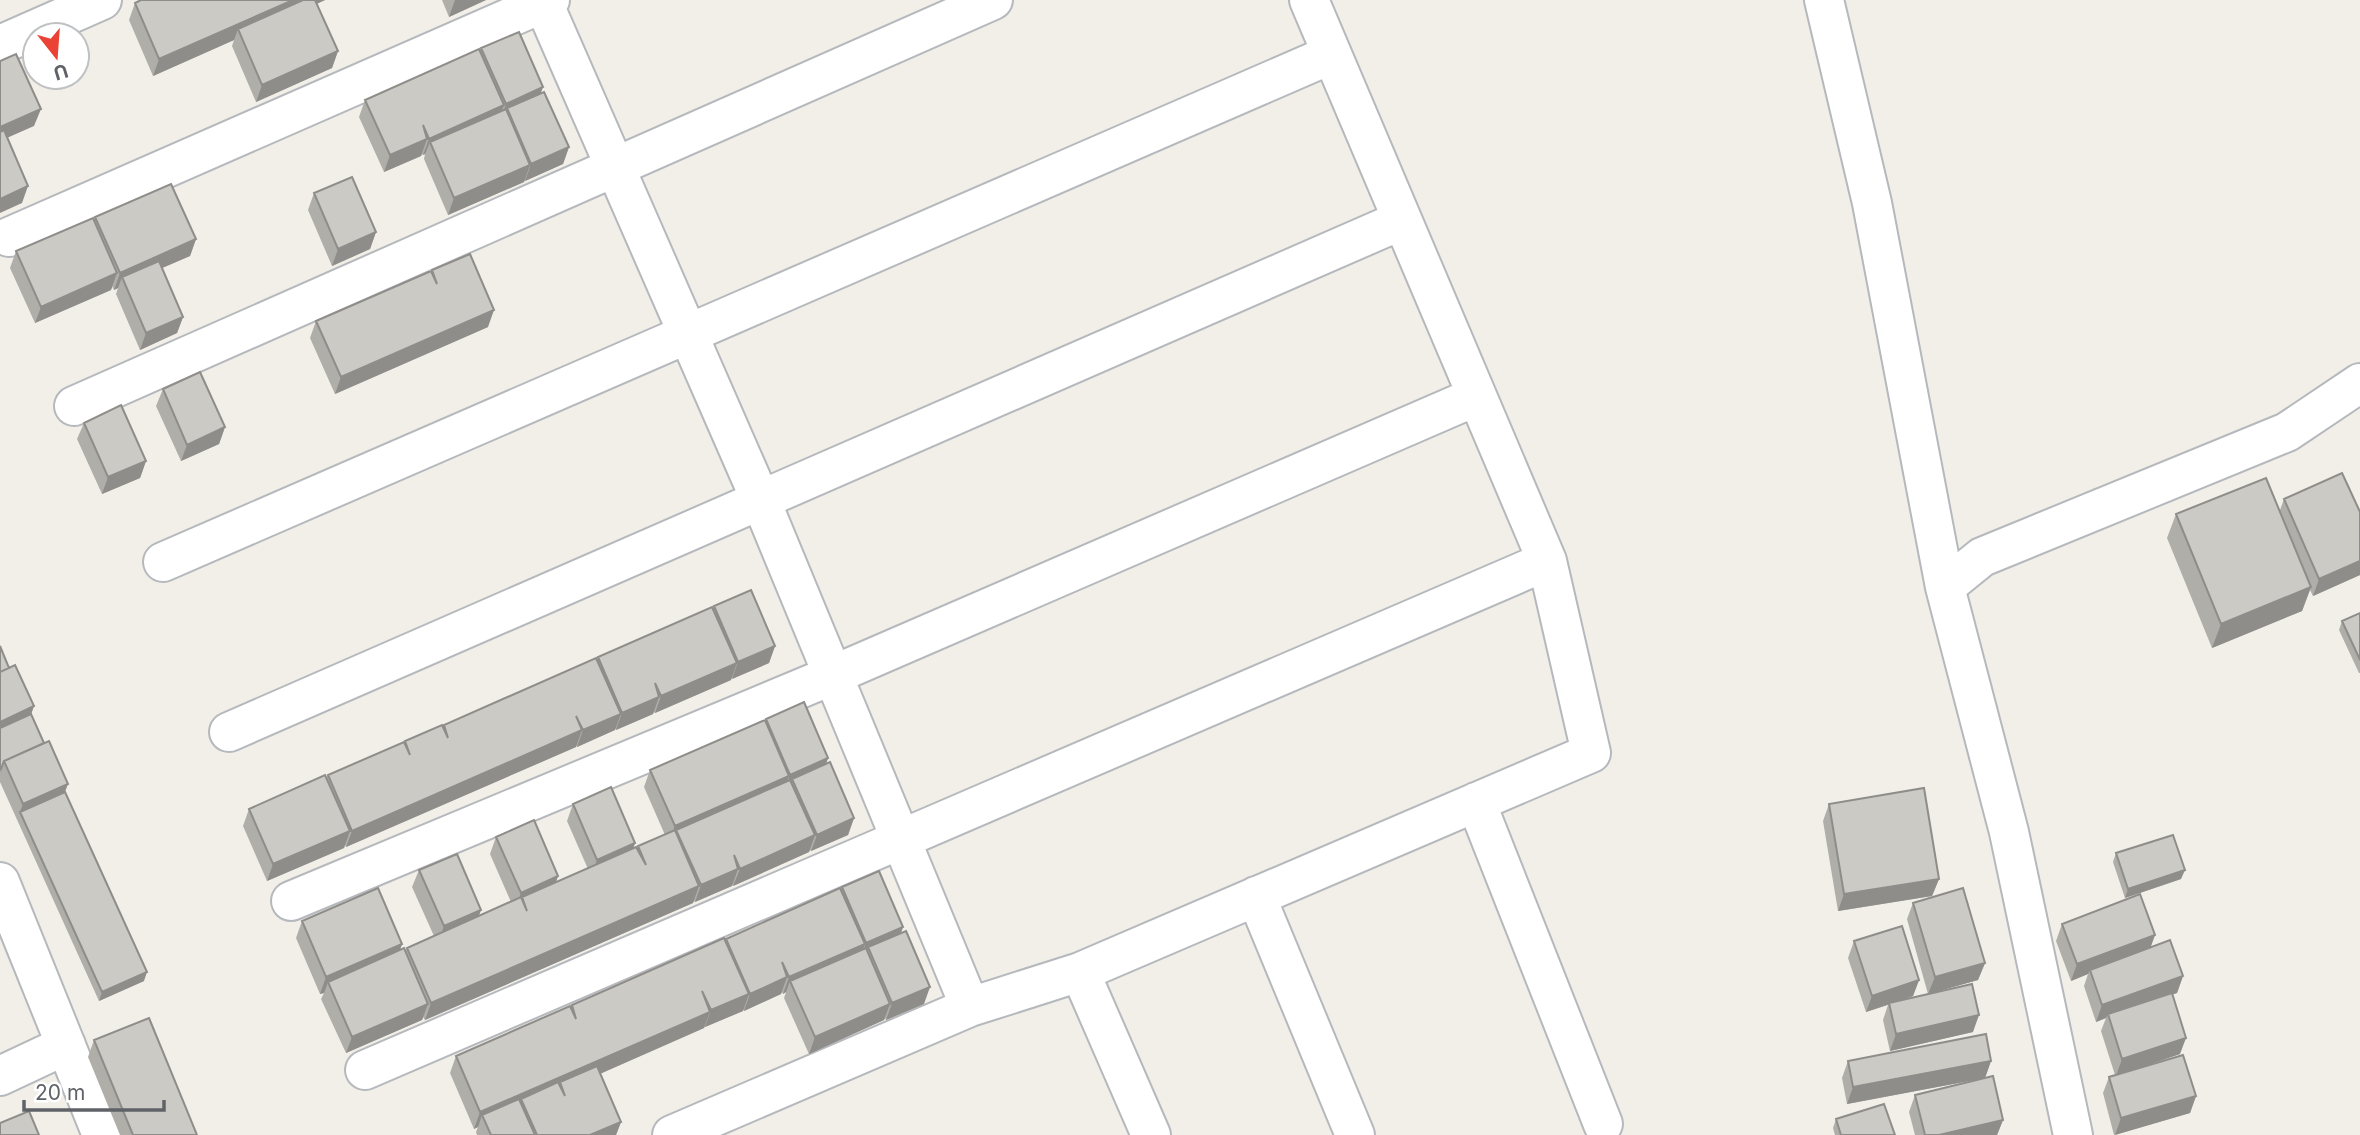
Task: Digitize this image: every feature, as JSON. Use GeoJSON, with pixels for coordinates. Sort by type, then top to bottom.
{"type":"FeatureCollection","features":[{"type":"Feature","properties":{"kind":"street"},"geometry":{"type":"LineString","coordinates":[[0,45],[102,0]]}},
{"type":"Feature","properties":{"kind":"street"},"geometry":{"type":"LineString","coordinates":[[74,407],[993,0]]}},
{"type":"Feature","properties":{"kind":"street"},"geometry":{"type":"LineString","coordinates":[[672,1135],[970,1007],[1080,972],[1591,752],[1547,561],[1309,0]]}},
{"type":"Feature","properties":{"kind":"street"},"geometry":{"type":"LineString","coordinates":[[1824,0],[1872,203],[1945,587],[2009,832],[2073,1135]]}},
{"type":"Feature","properties":{"kind":"street"},"geometry":{"type":"LineString","coordinates":[[9,237],[545,1],[614,170],[761,501],[970,1007]]}},
{"type":"Feature","properties":{"kind":"street"},"geometry":{"type":"LineString","coordinates":[[163,562],[1332,54]]}},
{"type":"Feature","properties":{"kind":"street"},"geometry":{"type":"LineString","coordinates":[[229,732],[1402,220]]}},
{"type":"Feature","properties":{"kind":"street"},"geometry":{"type":"LineString","coordinates":[[1945,587],[1982,556],[2287,432],[2360,383]]}},
{"type":"Feature","properties":{"kind":"street"},"geometry":{"type":"LineString","coordinates":[[292,901],[833,675],[1477,396]]}},
{"type":"Feature","properties":{"kind":"street"},"geometry":{"type":"LineString","coordinates":[[365,1070],[900,837],[1547,561]]}},
{"type":"Feature","properties":{"kind":"street"},"geometry":{"type":"LineString","coordinates":[[1476,802],[1604,1124]]}},
{"type":"Feature","properties":{"kind":"street"},"geometry":{"type":"LineString","coordinates":[[0,882],[102,1135]]}},
{"type":"Feature","properties":{"kind":"street"},"geometry":{"type":"LineString","coordinates":[[1256,896],[1355,1135]]}},
{"type":"Feature","properties":{"kind":"street"},"geometry":{"type":"LineString","coordinates":[[1080,972],[1150,1135]]}},
{"type":"Feature","properties":{"kind":"street"},"geometry":{"type":"LineString","coordinates":[[0,1076],[66,1045]]}},
{"type":"Feature","properties":{"kind":"building"},"geometry":{"type":"Polygon","coordinates":[[[141,0],[293,0],[159,59],[135,3],[141,0]]]}},
{"type":"Feature","properties":{"kind":"building"},"geometry":{"type":"Polygon","coordinates":[[[303,0],[315,0],[338,51],[262,85],[238,29],[303,0]]]}},
{"type":"Feature","properties":{"kind":"building"},"geometry":{"type":"Polygon","coordinates":[[[519,32],[543,87],[506,104],[481,48],[519,32]]]}},
{"type":"Feature","properties":{"kind":"building"},"geometry":{"type":"Polygon","coordinates":[[[479,49],[504,105],[429,139],[423,125],[427,139],[390,155],[365,100],[479,49]]]}},
{"type":"Feature","properties":{"kind":"building"},"geometry":{"type":"Polygon","coordinates":[[[16,54],[21,65],[21,91],[33,91],[41,109],[0,127],[0,61],[16,54]]]}},
{"type":"Feature","properties":{"kind":"building"},"geometry":{"type":"Polygon","coordinates":[[[544,92],[569,147],[531,164],[507,108],[544,92]]]}},
{"type":"Feature","properties":{"kind":"building"},"geometry":{"type":"Polygon","coordinates":[[[506,109],[530,165],[454,198],[430,142],[506,109]]]}},
{"type":"Feature","properties":{"kind":"building"},"geometry":{"type":"Polygon","coordinates":[[[4,130],[28,186],[0,199],[0,132],[4,130]]]}},
{"type":"Feature","properties":{"kind":"building"},"geometry":{"type":"Polygon","coordinates":[[[352,177],[376,232],[338,249],[314,193],[352,177]]]}},
{"type":"Feature","properties":{"kind":"building"},"geometry":{"type":"Polygon","coordinates":[[[171,184],[196,239],[120,273],[95,217],[171,184]]]}},
{"type":"Feature","properties":{"kind":"building"},"geometry":{"type":"Polygon","coordinates":[[[93,218],[117,273],[41,307],[16,251],[93,218]]]}},
{"type":"Feature","properties":{"kind":"building"},"geometry":{"type":"Polygon","coordinates":[[[470,254],[494,310],[341,377],[316,321],[431,271],[437,284],[432,270],[470,254]]]}},
{"type":"Feature","properties":{"kind":"building"},"geometry":{"type":"Polygon","coordinates":[[[159,261],[183,317],[146,333],[122,277],[159,261]]]}},
{"type":"Feature","properties":{"kind":"building"},"geometry":{"type":"Polygon","coordinates":[[[200,372],[225,427],[187,445],[163,389],[200,372]]]}},
{"type":"Feature","properties":{"kind":"building"},"geometry":{"type":"Polygon","coordinates":[[[121,405],[146,461],[108,477],[84,423],[121,405]]]}},
{"type":"Feature","properties":{"kind":"building"},"geometry":{"type":"Polygon","coordinates":[[[2342,473],[2360,512],[2360,561],[2319,579],[2284,499],[2342,473]]]}},
{"type":"Feature","properties":{"kind":"building"},"geometry":{"type":"Polygon","coordinates":[[[2266,478],[2311,587],[2221,624],[2176,514],[2266,478]]]}},
{"type":"Feature","properties":{"kind":"building"},"geometry":{"type":"Polygon","coordinates":[[[751,590],[775,646],[738,662],[714,606],[751,590]]]}},
{"type":"Feature","properties":{"kind":"building"},"geometry":{"type":"Polygon","coordinates":[[[712,607],[737,663],[661,696],[655,683],[659,697],[622,713],[598,657],[712,607]]]}},
{"type":"Feature","properties":{"kind":"building"},"geometry":{"type":"Polygon","coordinates":[[[2360,613],[2360,660],[2342,621],[2360,613]]]}},
{"type":"Feature","properties":{"kind":"building"},"geometry":{"type":"Polygon","coordinates":[[[0,646],[9,668],[0,672],[0,646]]]}},
{"type":"Feature","properties":{"kind":"building"},"geometry":{"type":"Polygon","coordinates":[[[596,658],[621,714],[583,730],[576,716],[582,730],[352,831],[328,775],[404,742],[410,755],[405,741],[442,725],[448,738],[444,725],[596,658]]]}},
{"type":"Feature","properties":{"kind":"building"},"geometry":{"type":"Polygon","coordinates":[[[15,665],[34,706],[0,722],[0,672],[15,665]]]}},
{"type":"Feature","properties":{"kind":"building"},"geometry":{"type":"Polygon","coordinates":[[[804,702],[828,758],[790,775],[766,719],[804,702]]]}},
{"type":"Feature","properties":{"kind":"building"},"geometry":{"type":"Polygon","coordinates":[[[31,714],[44,743],[4,761],[1,769],[0,728],[31,714]]]}},
{"type":"Feature","properties":{"kind":"building"},"geometry":{"type":"Polygon","coordinates":[[[765,720],[789,776],[675,826],[650,770],[765,720]]]}},
{"type":"Feature","properties":{"kind":"building"},"geometry":{"type":"Polygon","coordinates":[[[49,741],[68,784],[23,804],[4,761],[49,741]]]}},
{"type":"Feature","properties":{"kind":"building"},"geometry":{"type":"Polygon","coordinates":[[[830,762],[854,818],[817,835],[792,779],[830,762]]]}},
{"type":"Feature","properties":{"kind":"building"},"geometry":{"type":"Polygon","coordinates":[[[325,775],[350,831],[273,864],[249,809],[325,775]]]}},
{"type":"Feature","properties":{"kind":"building"},"geometry":{"type":"Polygon","coordinates":[[[790,780],[815,835],[740,869],[734,855],[738,869],[701,885],[676,830],[790,780]]]}},
{"type":"Feature","properties":{"kind":"building"},"geometry":{"type":"Polygon","coordinates":[[[611,787],[635,843],[597,860],[573,804],[611,787]]]}},
{"type":"Feature","properties":{"kind":"building"},"geometry":{"type":"Polygon","coordinates":[[[1924,788],[1939,879],[1844,894],[1829,804],[1924,788]]]}},
{"type":"Feature","properties":{"kind":"building"},"geometry":{"type":"Polygon","coordinates":[[[65,792],[147,972],[102,992],[20,812],[65,792]]]}},
{"type":"Feature","properties":{"kind":"building"},"geometry":{"type":"Polygon","coordinates":[[[534,820],[558,876],[521,893],[496,837],[534,820]]]}},
{"type":"Feature","properties":{"kind":"building"},"geometry":{"type":"Polygon","coordinates":[[[675,830],[699,886],[431,1003],[407,948],[521,897],[527,911],[522,897],[636,847],[646,865],[638,846],[675,830]]]}},
{"type":"Feature","properties":{"kind":"building"},"geometry":{"type":"Polygon","coordinates":[[[2173,835],[2185,870],[2128,889],[2116,853],[2173,835]]]}},
{"type":"Feature","properties":{"kind":"building"},"geometry":{"type":"Polygon","coordinates":[[[457,854],[481,910],[444,926],[419,870],[457,854]]]}},
{"type":"Feature","properties":{"kind":"building"},"geometry":{"type":"Polygon","coordinates":[[[879,871],[903,927],[866,943],[842,887],[879,871]]]}},
{"type":"Feature","properties":{"kind":"building"},"geometry":{"type":"Polygon","coordinates":[[[378,888],[402,944],[326,977],[302,921],[378,888]]]}},
{"type":"Feature","properties":{"kind":"building"},"geometry":{"type":"Polygon","coordinates":[[[840,888],[865,944],[789,977],[782,962],[787,977],[750,994],[726,939],[840,888]]]}},
{"type":"Feature","properties":{"kind":"building"},"geometry":{"type":"Polygon","coordinates":[[[1963,888],[1985,963],[1935,977],[1913,903],[1963,888]]]}},
{"type":"Feature","properties":{"kind":"building"},"geometry":{"type":"Polygon","coordinates":[[[2140,894],[2155,935],[2077,964],[2062,924],[2140,894]]]}},
{"type":"Feature","properties":{"kind":"building"},"geometry":{"type":"Polygon","coordinates":[[[1902,926],[1919,980],[1872,996],[1854,941],[1902,926]]]}},
{"type":"Feature","properties":{"kind":"building"},"geometry":{"type":"Polygon","coordinates":[[[906,931],[930,987],[892,1003],[868,947],[906,931]]]}},
{"type":"Feature","properties":{"kind":"building"},"geometry":{"type":"Polygon","coordinates":[[[724,938],[749,994],[711,1010],[702,991],[710,1012],[480,1112],[456,1056],[570,1006],[576,1019],[572,1005],[724,938]]]}},
{"type":"Feature","properties":{"kind":"building"},"geometry":{"type":"Polygon","coordinates":[[[2170,940],[2183,976],[2102,1005],[2090,970],[2170,940]]]}},
{"type":"Feature","properties":{"kind":"building"},"geometry":{"type":"Polygon","coordinates":[[[404,948],[428,1004],[352,1037],[328,982],[404,948]]]}},
{"type":"Feature","properties":{"kind":"building"},"geometry":{"type":"Polygon","coordinates":[[[866,948],[890,1004],[815,1037],[790,981],[866,948]]]}},
{"type":"Feature","properties":{"kind":"building"},"geometry":{"type":"Polygon","coordinates":[[[1972,984],[1979,1015],[1896,1034],[1889,1003],[1972,984]]]}},
{"type":"Feature","properties":{"kind":"building"},"geometry":{"type":"Polygon","coordinates":[[[2172,993],[2186,1038],[2122,1059],[2108,1014],[2172,993]]]}},
{"type":"Feature","properties":{"kind":"building"},"geometry":{"type":"Polygon","coordinates":[[[149,1018],[197,1135],[133,1135],[94,1040],[149,1018]]]}},
{"type":"Feature","properties":{"kind":"building"},"geometry":{"type":"Polygon","coordinates":[[[1986,1034],[1991,1061],[1853,1087],[1848,1061],[1986,1034]]]}},
{"type":"Feature","properties":{"kind":"building"},"geometry":{"type":"Polygon","coordinates":[[[2183,1055],[2196,1096],[2121,1118],[2109,1077],[2183,1055]]]}},
{"type":"Feature","properties":{"kind":"building"},"geometry":{"type":"Polygon","coordinates":[[[597,1066],[621,1122],[590,1135],[537,1135],[521,1099],[558,1082],[565,1096],[560,1082],[597,1066]]]}},
{"type":"Feature","properties":{"kind":"building"},"geometry":{"type":"Polygon","coordinates":[[[1993,1076],[2003,1120],[1939,1135],[1925,1135],[1915,1095],[1993,1076]]]}},
{"type":"Feature","properties":{"kind":"building"},"geometry":{"type":"Polygon","coordinates":[[[519,1099],[535,1135],[491,1135],[482,1115],[519,1099]]]}},
{"type":"Feature","properties":{"kind":"building"},"geometry":{"type":"Polygon","coordinates":[[[1884,1104],[1895,1135],[1841,1135],[1836,1119],[1884,1104]]]}},
{"type":"Feature","properties":{"kind":"building"},"geometry":{"type":"Polygon","coordinates":[[[29,1111],[39,1135],[0,1135],[0,1123],[29,1111]]]}}]}
